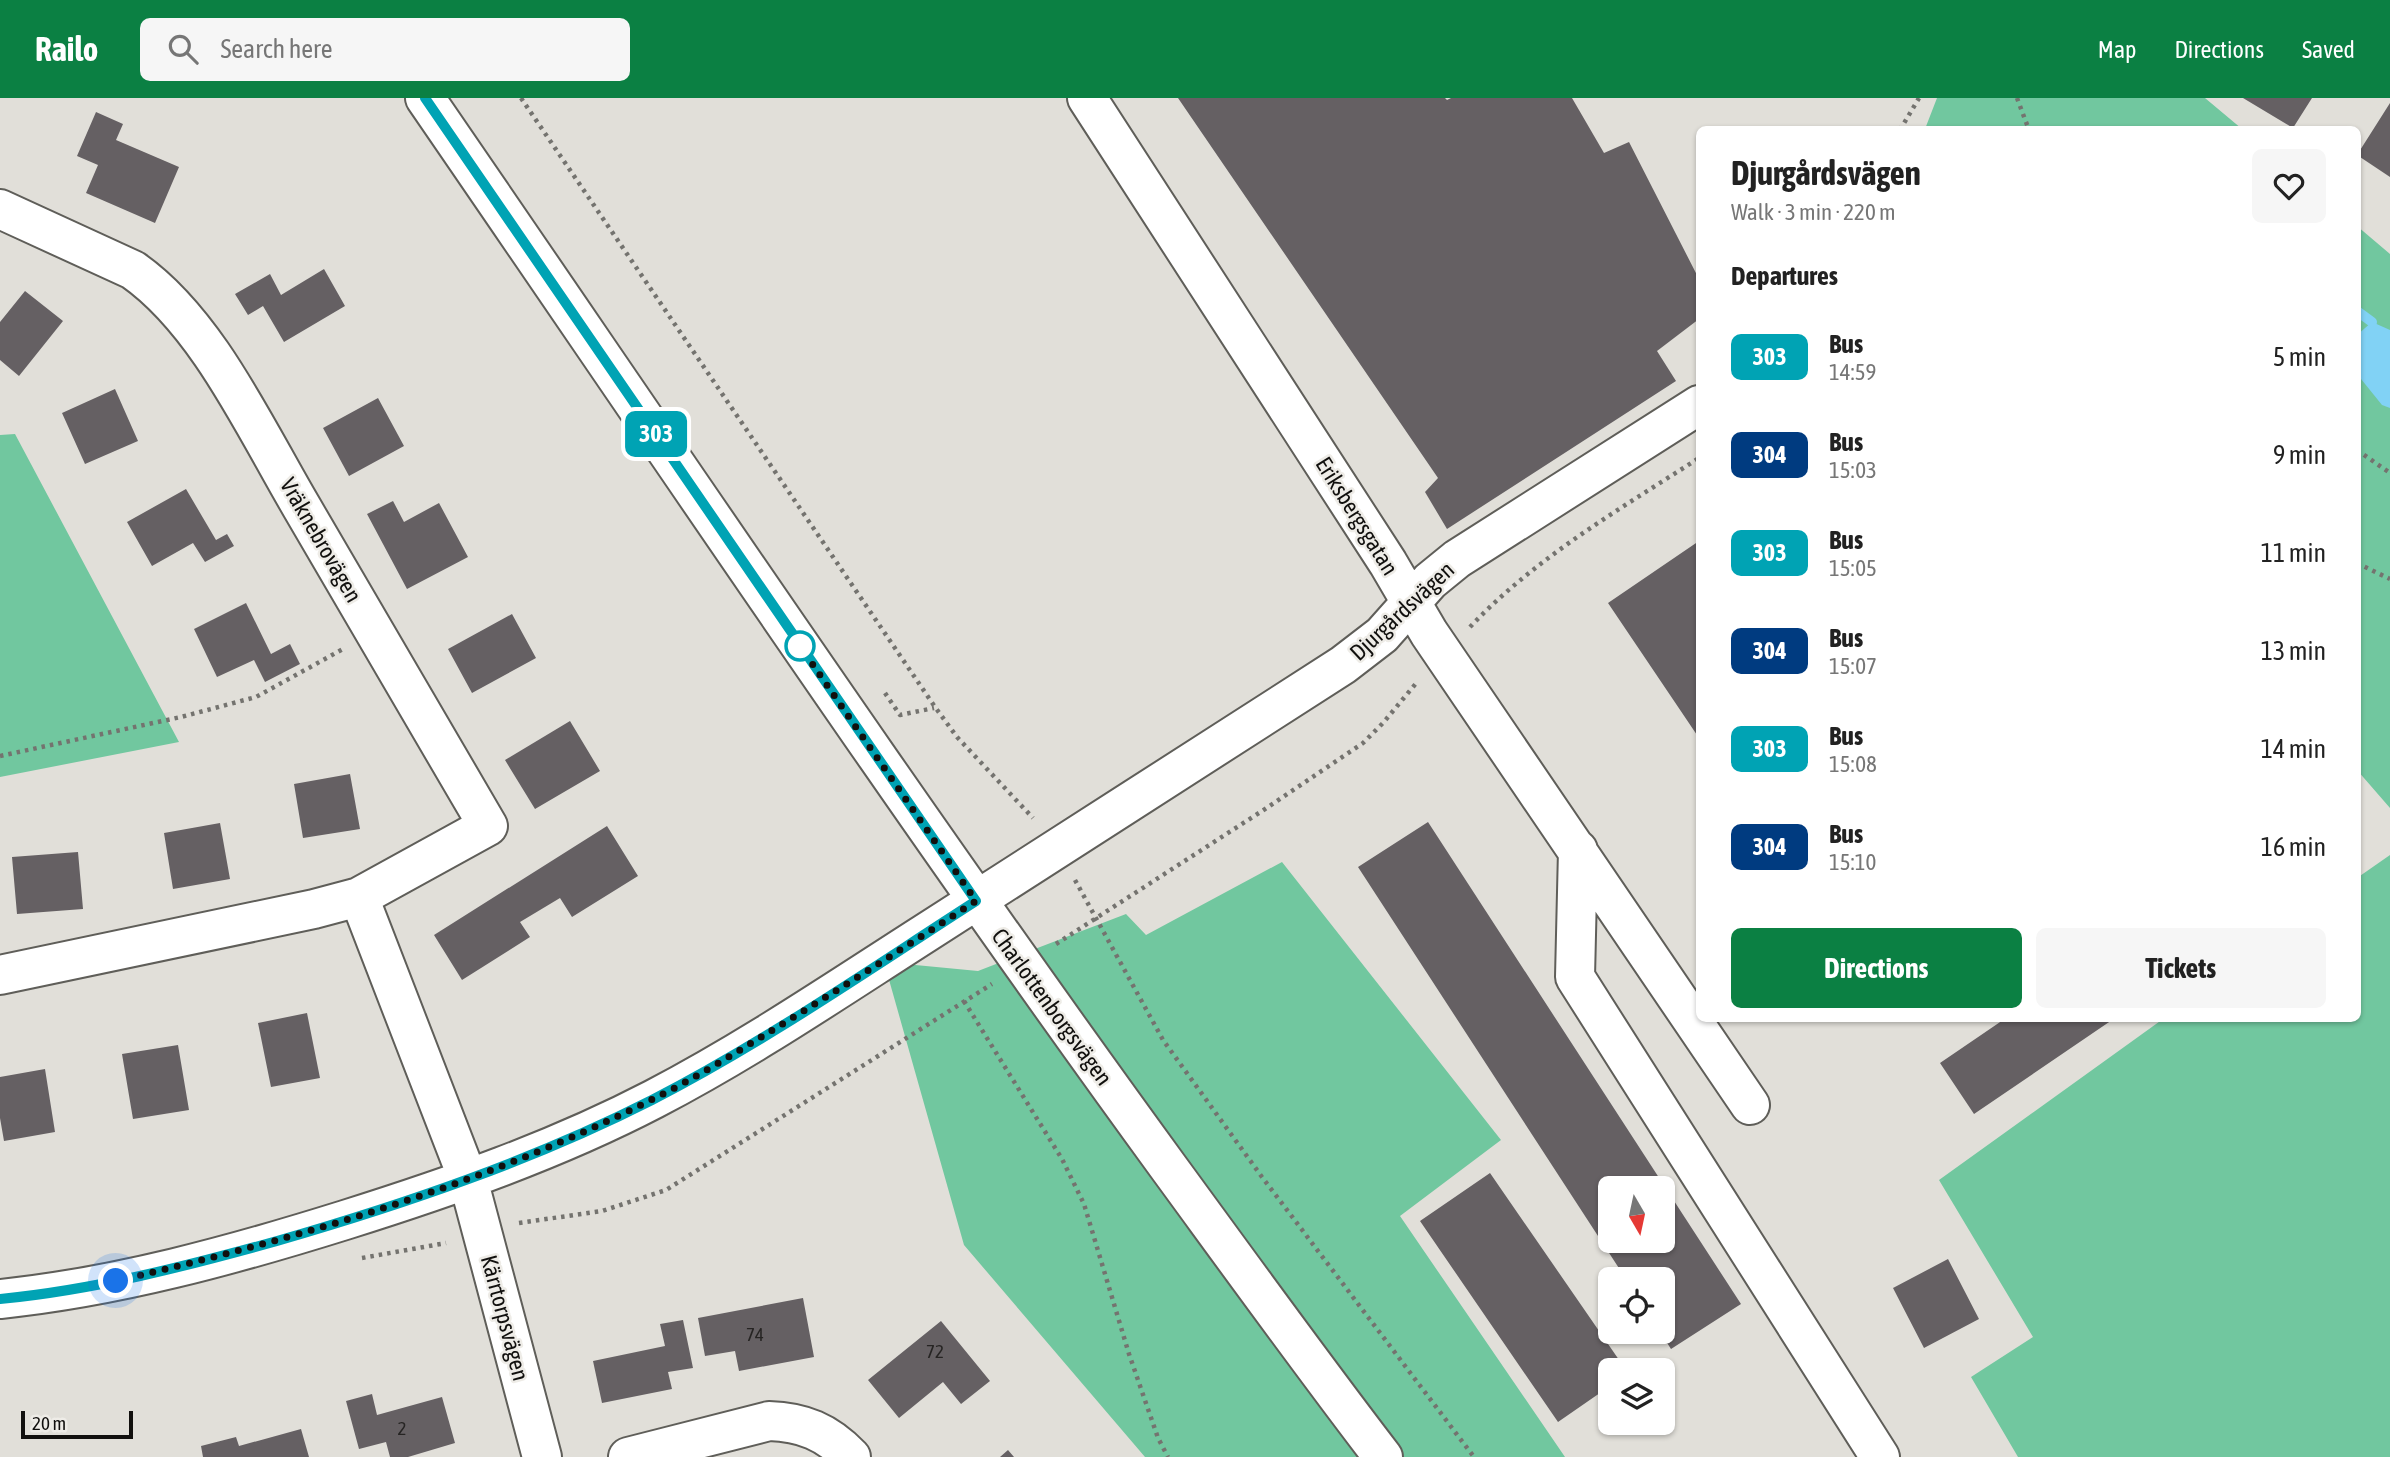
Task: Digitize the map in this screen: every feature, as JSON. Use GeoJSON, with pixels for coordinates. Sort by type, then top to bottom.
{"type":"FeatureCollection","features":[{"type":"Feature","properties":{"kind":"street","name":"Charlottenborgsvägen"},"geometry":{"type":"LineString","coordinates":[[425,98],[976,901],[1310,1362],[1383,1457]]}},
{"type":"Feature","properties":{"kind":"street","name":"Eriksbergsgatan"},"geometry":{"type":"LineString","coordinates":[[1087,98],[1444,655],[1750,1105]]}},
{"type":"Feature","properties":{"kind":"street","name":"Vräknebrovägen"},"geometry":{"type":"LineString","coordinates":[[0,209],[133,270],[160,290],[183,314],[237,396],[488,826],[359,897],[314,909],[0,975]]}},
{"type":"Feature","properties":{"kind":"street","name":"Djurgårdsvägen"},"geometry":{"type":"LineString","coordinates":[[0,1299],[116,1281],[223,1256],[394,1205],[468,1179],[591,1129],[653,1099],[796,1016],[1343,665],[1382,635],[1430,581],[1457,559],[1696,407]]}},
{"type":"Feature","properties":{"kind":"street"},"geometry":{"type":"LineString","coordinates":[[1578,850],[1575,977],[1880,1457]]}},
{"type":"Feature","properties":{"kind":"street"},"geometry":{"type":"LineString","coordinates":[[359,897],[468,1179]]}},
{"type":"Feature","properties":{"kind":"street","name":"Kärrtorpsvägen"},"geometry":{"type":"LineString","coordinates":[[468,1179],[542,1457]]}},
{"type":"Feature","properties":{"kind":"street"},"geometry":{"type":"LineString","coordinates":[[628,1457],[769,1422],[789,1422],[807,1426],[825,1435],[851,1457]]}},
{"type":"Feature","properties":{"kind":"path"},"geometry":{"type":"LineString","coordinates":[[521,98],[934,707],[957,737],[1036,822],[1055,849],[1097,918],[1163,1040],[1262,1177],[1474,1457]]}},
{"type":"Feature","properties":{"kind":"path"},"geometry":{"type":"LineString","coordinates":[[1902,126],[1919,98]]}},
{"type":"Feature","properties":{"kind":"path"},"geometry":{"type":"LineString","coordinates":[[2017,98],[2028,126]]}},
{"type":"Feature","properties":{"kind":"path"},"geometry":{"type":"LineString","coordinates":[[2361,453],[2390,472]]}},
{"type":"Feature","properties":{"kind":"path"},"geometry":{"type":"LineString","coordinates":[[1097,918],[1363,743],[1496,599],[1531,570],[1696,460]]}},
{"type":"Feature","properties":{"kind":"path"},"geometry":{"type":"LineString","coordinates":[[2361,565],[2390,579]]}},
{"type":"Feature","properties":{"kind":"path"},"geometry":{"type":"LineString","coordinates":[[0,756],[181,717],[256,697],[374,632]]}},
{"type":"Feature","properties":{"kind":"path"},"geometry":{"type":"LineString","coordinates":[[884,693],[900,715],[934,707]]}},
{"type":"Feature","properties":{"kind":"path"},"geometry":{"type":"LineString","coordinates":[[964,1001],[1062,1159],[1084,1204],[1129,1354],[1158,1438],[1168,1457]]}},
{"type":"Feature","properties":{"kind":"green space"},"geometry":{"type":"Polygon","coordinates":[[[1937,98],[2205,98],[2238,126],[1926,126],[1937,98]]]}},
{"type":"Feature","properties":{"kind":"green space"},"geometry":{"type":"Polygon","coordinates":[[[2361,229],[2390,254],[2390,808],[2361,775],[2361,229]]]}},
{"type":"Feature","properties":{"kind":"green space"},"geometry":{"type":"Polygon","coordinates":[[[15,434],[179,742],[0,777],[0,435],[15,434]]]}},
{"type":"Feature","properties":{"kind":"green space"},"geometry":{"type":"Polygon","coordinates":[[[2390,855],[2390,1457],[2018,1457],[1971,1377],[2033,1337],[1939,1180],[2159,1022],[2361,1022],[2361,875],[2390,855]]]}},
{"type":"Feature","properties":{"kind":"green space"},"geometry":{"type":"Polygon","coordinates":[[[1282,862],[1501,1140],[1400,1216],[1565,1457],[1145,1457],[964,1245],[884,962],[978,971],[1126,914],[1146,935],[1282,862]]]}},
{"type":"Feature","properties":{"kind":"water"},"geometry":{"type":"Polygon","coordinates":[[[2372,322],[2390,330],[2390,408],[2382,405],[2361,379],[2361,332],[2372,322]]]}},
{"type":"Feature","properties":{"kind":"building"},"geometry":{"type":"Polygon","coordinates":[[[1178,98],[1572,98],[1604,153],[1629,142],[1696,273],[1696,321],[1657,351],[1676,381],[1447,529],[1425,492],[1438,478],[1178,98]]]}},
{"type":"Feature","properties":{"kind":"building"},"geometry":{"type":"Polygon","coordinates":[[[2243,98],[2312,98],[2294,126],[2290,126],[2243,98]]]}},
{"type":"Feature","properties":{"kind":"building"},"geometry":{"type":"Polygon","coordinates":[[[2390,103],[2390,177],[2361,158],[2361,149],[2390,103]]]}},
{"type":"Feature","properties":{"kind":"building"},"geometry":{"type":"Polygon","coordinates":[[[96,112],[123,124],[116,140],[179,167],[155,223],[86,193],[98,165],[77,156],[96,112]]]}},
{"type":"Feature","properties":{"kind":"building"},"geometry":{"type":"Polygon","coordinates":[[[324,269],[345,306],[284,342],[263,306],[248,315],[235,294],[270,274],[281,295],[324,269]]]}},
{"type":"Feature","properties":{"kind":"building"},"geometry":{"type":"Polygon","coordinates":[[[25,291],[63,321],[19,376],[0,360],[0,322],[25,291]]]}},
{"type":"Feature","properties":{"kind":"building"},"geometry":{"type":"Polygon","coordinates":[[[115,389],[138,441],[85,464],[62,413],[115,389]]]}},
{"type":"Feature","properties":{"kind":"building"},"geometry":{"type":"Polygon","coordinates":[[[378,398],[404,446],[349,476],[323,428],[378,398]]]}},
{"type":"Feature","properties":{"kind":"building"},"geometry":{"type":"Polygon","coordinates":[[[186,489],[216,540],[227,534],[234,546],[205,562],[193,543],[152,566],[127,522],[186,489]]]}},
{"type":"Feature","properties":{"kind":"building"},"geometry":{"type":"Polygon","coordinates":[[[393,501],[404,522],[439,503],[468,557],[407,589],[367,514],[393,501]]]}},
{"type":"Feature","properties":{"kind":"building"},"geometry":{"type":"Polygon","coordinates":[[[1696,543],[1696,734],[1608,603],[1696,543]]]}},
{"type":"Feature","properties":{"kind":"building"},"geometry":{"type":"Polygon","coordinates":[[[246,603],[271,654],[290,644],[300,664],[265,682],[254,660],[217,677],[194,629],[246,603]]]}},
{"type":"Feature","properties":{"kind":"building"},"geometry":{"type":"Polygon","coordinates":[[[512,614],[536,658],[472,693],[448,649],[512,614]]]}},
{"type":"Feature","properties":{"kind":"building"},"geometry":{"type":"Polygon","coordinates":[[[570,721],[600,771],[535,809],[505,760],[570,721]]]}},
{"type":"Feature","properties":{"kind":"building"},"geometry":{"type":"Polygon","coordinates":[[[350,774],[360,829],[303,838],[294,784],[350,774]]]}},
{"type":"Feature","properties":{"kind":"building"},"geometry":{"type":"Polygon","coordinates":[[[1428,822],[1658,1176],[1598,1176],[1598,1236],[1358,867],[1428,822]]]}},
{"type":"Feature","properties":{"kind":"building"},"geometry":{"type":"Polygon","coordinates":[[[220,823],[230,879],[173,889],[164,833],[220,823]]]}},
{"type":"Feature","properties":{"kind":"building"},"geometry":{"type":"Polygon","coordinates":[[[607,826],[638,876],[572,917],[560,898],[520,922],[530,937],[462,980],[434,935],[607,826]]]}},
{"type":"Feature","properties":{"kind":"building"},"geometry":{"type":"Polygon","coordinates":[[[78,852],[83,909],[17,914],[12,857],[78,852]]]}},
{"type":"Feature","properties":{"kind":"building"},"geometry":{"type":"Polygon","coordinates":[[[307,1013],[320,1078],[271,1087],[258,1023],[307,1013]]]}},
{"type":"Feature","properties":{"kind":"building"},"geometry":{"type":"Polygon","coordinates":[[[2000,1022],[2109,1022],[1974,1114],[1940,1063],[2000,1022]]]}},
{"type":"Feature","properties":{"kind":"building"},"geometry":{"type":"Polygon","coordinates":[[[178,1045],[189,1110],[133,1119],[122,1054],[178,1045]]]}},
{"type":"Feature","properties":{"kind":"building"},"geometry":{"type":"Polygon","coordinates":[[[45,1069],[55,1132],[4,1141],[0,1118],[0,1077],[45,1069]]]}},
{"type":"Feature","properties":{"kind":"building"},"geometry":{"type":"Polygon","coordinates":[[[1490,1173],[1598,1329],[1598,1344],[1608,1344],[1618,1358],[1598,1358],[1598,1394],[1558,1422],[1420,1221],[1490,1173]]]}},
{"type":"Feature","properties":{"kind":"building"},"geometry":{"type":"Polygon","coordinates":[[[1675,1202],[1741,1304],[1671,1349],[1668,1344],[1675,1344],[1675,1267],[1618,1267],[1609,1253],[1675,1253],[1675,1202]]]}},
{"type":"Feature","properties":{"kind":"building"},"geometry":{"type":"Polygon","coordinates":[[[1948,1259],[1979,1319],[1924,1348],[1893,1288],[1948,1259]]]}},
{"type":"Feature","properties":{"kind":"building"},"geometry":{"type":"Polygon","coordinates":[[[803,1298],[814,1357],[739,1371],[735,1351],[705,1356],[698,1318],[803,1298]]]}},
{"type":"Feature","properties":{"kind":"building"},"geometry":{"type":"Polygon","coordinates":[[[683,1320],[693,1368],[668,1372],[672,1389],[602,1403],[593,1361],[665,1346],[660,1324],[683,1320]]]}},
{"type":"Feature","properties":{"kind":"building"},"geometry":{"type":"Polygon","coordinates":[[[941,1321],[990,1381],[961,1404],[943,1382],[899,1418],[868,1380],[941,1321]]]}},
{"type":"Feature","properties":{"kind":"building"},"geometry":{"type":"Polygon","coordinates":[[[372,1394],[377,1415],[442,1397],[455,1443],[408,1457],[390,1457],[386,1442],[359,1449],[346,1401],[372,1394]]]}},
{"type":"Feature","properties":{"kind":"building"},"geometry":{"type":"Polygon","coordinates":[[[301,1429],[309,1457],[203,1457],[201,1446],[236,1437],[239,1446],[301,1429]]]}},
{"type":"Feature","properties":{"kind":"building"},"geometry":{"type":"Polygon","coordinates":[[[1008,1450],[1014,1457],[1000,1457],[1008,1450]]]}},
{"type":"Feature","properties":{"kind":"waterway"},"geometry":{"type":"LineString","coordinates":[[2361,314],[2372,322]]}},
{"type":"Feature","properties":{"kind":"bus line","name":"303"},"geometry":{"type":"LineString","coordinates":[[0,1299],[116,1281],[309,1232],[468,1179],[591,1129],[653,1099],[721,1061],[976,901],[425,98]]}},
{"type":"Feature","properties":{"kind":"route"},"geometry":{"type":"LineString","coordinates":[[116,1281],[223,1256],[394,1205],[468,1179],[591,1129],[653,1099],[721,1061],[976,901],[800,646]]}}]}
